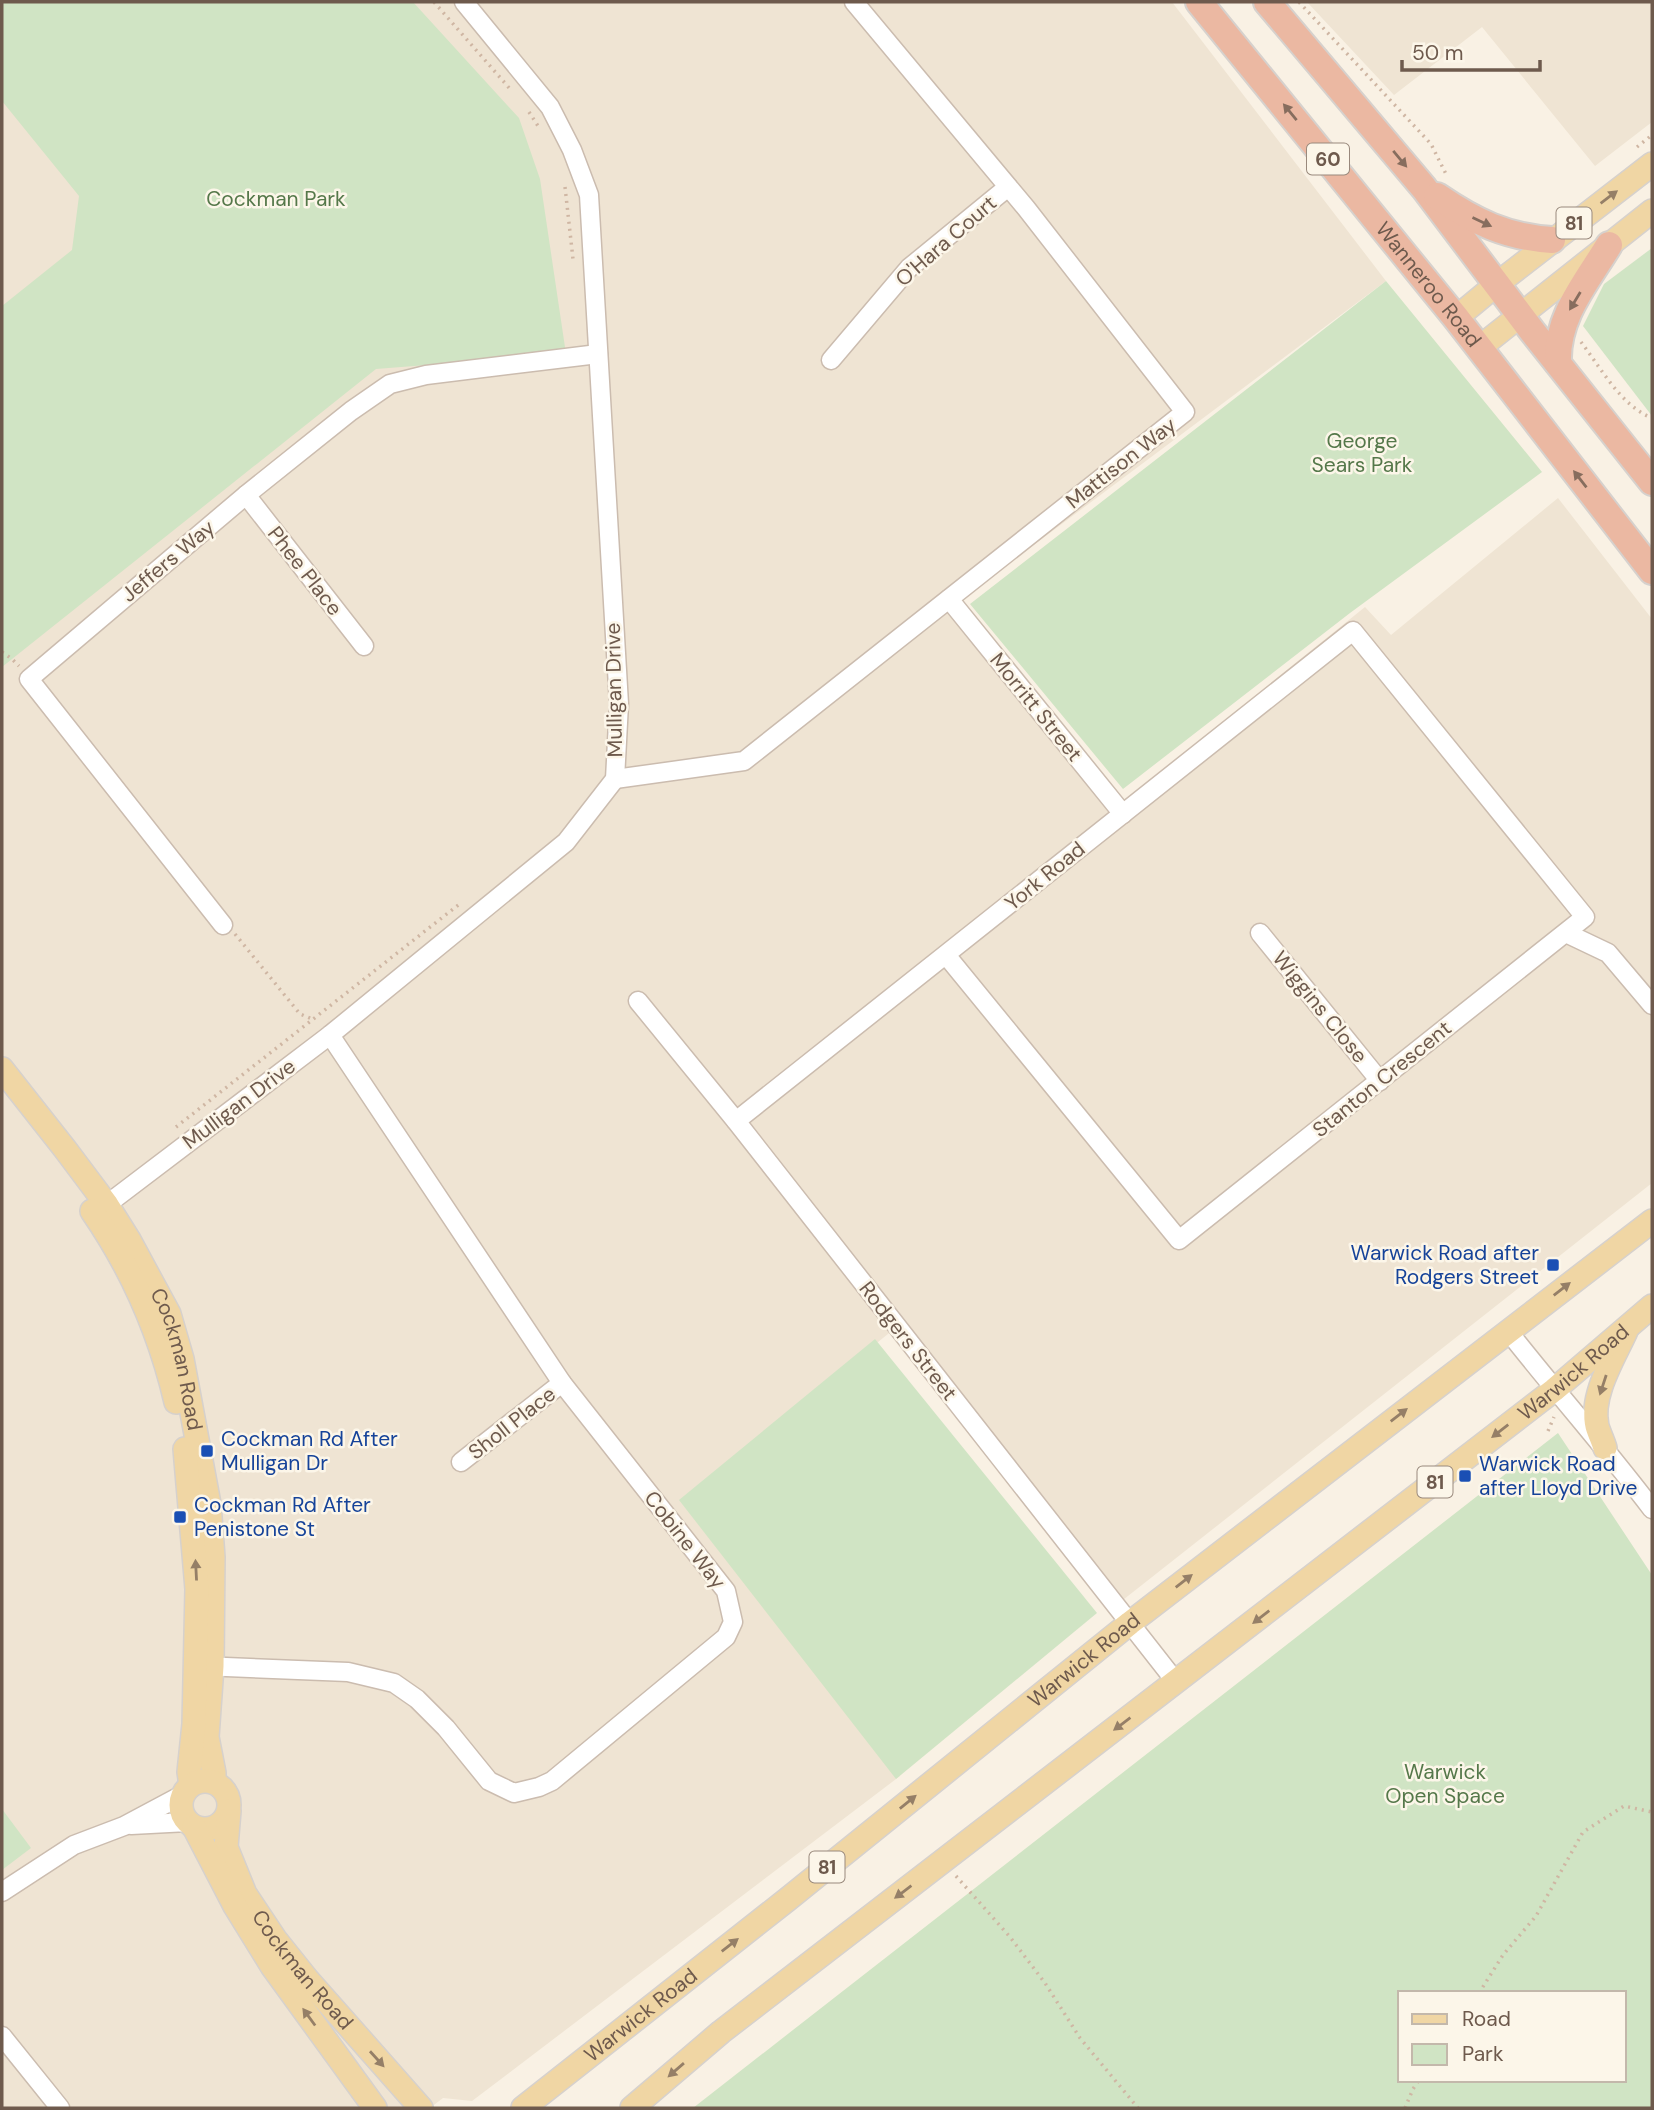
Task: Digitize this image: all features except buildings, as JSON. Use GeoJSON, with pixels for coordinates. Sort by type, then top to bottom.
{"type":"FeatureCollection","features":[{"type":"Feature","properties":{"kind":"highway","name":"Wanneroo Road"},"geometry":{"type":"LineString","coordinates":[[1199,2],[1456,318],[1652,571]]}},
{"type":"Feature","properties":{"kind":"highway","name":"60"},"geometry":{"type":"LineString","coordinates":[[1267,2],[1424,188],[1652,482]]}},
{"type":"Feature","properties":{"kind":"highway"},"geometry":{"type":"LineString","coordinates":[[1424,188],[1459,211],[1506,233],[1524,238],[1552,240]]}},
{"type":"Feature","properties":{"kind":"highway"},"geometry":{"type":"LineString","coordinates":[[1558,363],[1557,344],[1564,321],[1609,245]]}},
{"type":"Feature","properties":{"kind":"main road","name":"81"},"geometry":{"type":"LineString","coordinates":[[1456,318],[1652,164]]}},
{"type":"Feature","properties":{"kind":"main road","name":"81"},"geometry":{"type":"LineString","coordinates":[[1479,348],[1652,211]]}},
{"type":"Feature","properties":{"kind":"main road","name":"Cockman Road"},"geometry":{"type":"LineString","coordinates":[[2,1069],[100,1209]]}},
{"type":"Feature","properties":{"kind":"main road","name":"Cockman Road"},"geometry":{"type":"LineString","coordinates":[[2,1096],[129,1240],[169,1314],[182,1359],[209,1504],[213,1557],[204,1666],[189,1772],[196,1787]]}},
{"type":"Feature","properties":{"kind":"main road","name":"Warwick Road"},"geometry":{"type":"LineString","coordinates":[[523,2108],[778,1907],[1130,1623],[1652,1221]]}},
{"type":"Feature","properties":{"kind":"main road","name":"Warwick Road"},"geometry":{"type":"LineString","coordinates":[[632,2108],[721,2032],[1554,1390],[1652,1306]]}},
{"type":"Feature","properties":{"kind":"main road"},"geometry":{"type":"LineString","coordinates":[[1605,1448],[1597,1425],[1598,1404],[1602,1385],[1629,1325]]}},
{"type":"Feature","properties":{"kind":"main road"},"geometry":{"type":"LineString","coordinates":[[196,1787],[225,1790],[230,1804],[229,1811],[226,1818],[215,1827],[208,1829],[191,1824],[181,1809],[196,1787]]}},
{"type":"Feature","properties":{"kind":"main road","name":"Cockman Road"},"geometry":{"type":"LineString","coordinates":[[229,1811],[226,1847],[244,1894],[275,1940],[307,1979],[421,2108]]}},
{"type":"Feature","properties":{"kind":"main road","name":"Cockman Road"},"geometry":{"type":"LineString","coordinates":[[191,1824],[235,1906],[272,1966],[375,2108]]}},
{"type":"Feature","properties":{"kind":"street","name":"Mattison Way"},"geometry":{"type":"LineString","coordinates":[[615,779],[744,761],[1185,412],[1008,187],[854,2]]}},
{"type":"Feature","properties":{"kind":"street","name":"Mulligan Drive"},"geometry":{"type":"LineString","coordinates":[[100,1209],[330,1035],[566,842],[615,779],[618,704],[589,195],[572,150],[550,107],[469,4]]}},
{"type":"Feature","properties":{"kind":"street","name":"O'Hara Court"},"geometry":{"type":"LineString","coordinates":[[831,360],[909,268],[1008,187]]}},
{"type":"Feature","properties":{"kind":"street","name":"Jeffers Way"},"geometry":{"type":"LineString","coordinates":[[223,925],[29,679],[246,495],[351,411],[390,384],[426,375],[598,354]]}},
{"type":"Feature","properties":{"kind":"street","name":"Phee Place"},"geometry":{"type":"LineString","coordinates":[[246,495],[363,646]]}},
{"type":"Feature","properties":{"kind":"street","name":"Morritt Street"},"geometry":{"type":"LineString","coordinates":[[949,599],[1123,814]]}},
{"type":"Feature","properties":{"kind":"street","name":"York Road"},"geometry":{"type":"LineString","coordinates":[[736,1121],[1353,631]]}},
{"type":"Feature","properties":{"kind":"street","name":"Stanton Crescent"},"geometry":{"type":"LineString","coordinates":[[946,955],[1179,1240],[1566,933],[1585,917],[1353,631]]}},
{"type":"Feature","properties":{"kind":"street","name":"Wiggins Close"},"geometry":{"type":"LineString","coordinates":[[1260,933],[1380,1081]]}},
{"type":"Feature","properties":{"kind":"street"},"geometry":{"type":"LineString","coordinates":[[1566,933],[1608,953],[1652,1005]]}},
{"type":"Feature","properties":{"kind":"street","name":"Rodgers Street"},"geometry":{"type":"LineString","coordinates":[[638,1000],[1177,1682]]}},
{"type":"Feature","properties":{"kind":"street","name":"Cobine Way"},"geometry":{"type":"LineString","coordinates":[[204,1666],[348,1672],[394,1683],[417,1699],[446,1728],[489,1781],[514,1793],[552,1781],[726,1637],[733,1622],[726,1591],[562,1383],[330,1035]]}},
{"type":"Feature","properties":{"kind":"street"},"geometry":{"type":"LineString","coordinates":[[1508,1331],[1652,1509]]}},
{"type":"Feature","properties":{"kind":"street","name":"Sholl Place"},"geometry":{"type":"LineString","coordinates":[[461,1462],[562,1383]]}},
{"type":"Feature","properties":{"kind":"street"},"geometry":{"type":"LineString","coordinates":[[2,1892],[74,1845],[124,1826],[196,1787]]}},
{"type":"Feature","properties":{"kind":"street"},"geometry":{"type":"LineString","coordinates":[[124,1826],[191,1824]]}},
{"type":"Feature","properties":{"kind":"street"},"geometry":{"type":"LineString","coordinates":[[2,2036],[60,2108]]}},
{"type":"Feature","properties":{"kind":"path"},"geometry":{"type":"LineString","coordinates":[[434,2],[518,99]]}},
{"type":"Feature","properties":{"kind":"path"},"geometry":{"type":"LineString","coordinates":[[1299,2],[1431,144],[1443,171],[1451,181]]}},
{"type":"Feature","properties":{"kind":"path"},"geometry":{"type":"LineString","coordinates":[[527,109],[542,133]]}},
{"type":"Feature","properties":{"kind":"path"},"geometry":{"type":"LineString","coordinates":[[1631,152],[1652,135]]}},
{"type":"Feature","properties":{"kind":"path"},"geometry":{"type":"LineString","coordinates":[[564,183],[568,195],[573,262]]}},
{"type":"Feature","properties":{"kind":"path"},"geometry":{"type":"LineString","coordinates":[[1564,321],[1613,385],[1642,414],[1652,418]]}},
{"type":"Feature","properties":{"kind":"path"},"geometry":{"type":"LineString","coordinates":[[173,1129],[472,894]]}},
{"type":"Feature","properties":{"kind":"path"},"geometry":{"type":"LineString","coordinates":[[223,925],[240,938],[300,1014],[312,1019]]}},
{"type":"Feature","properties":{"kind":"path"},"geometry":{"type":"LineString","coordinates":[[1480,1991],[1503,1955],[1536,1916],[1583,1832],[1624,1806],[1652,1812]]}},
{"type":"Feature","properties":{"kind":"path"},"geometry":{"type":"LineString","coordinates":[[956,1876],[1010,1937],[1045,1983],[1080,2038],[1138,2108]]}},
{"type":"Feature","properties":{"kind":"path"},"geometry":{"type":"LineString","coordinates":[[1405,2108],[1418,2082]]}},
{"type":"Feature","properties":{"kind":"shaded area"},"geometry":{"type":"Polygon","coordinates":[[[2,2],[1172,2],[1386,281],[959,601],[1123,802],[1365,607],[1391,635],[1558,498],[1652,619],[1652,1183],[1114,1607],[893,1330],[683,1498],[900,1776],[472,2101],[443,2098],[430,2108],[2,2108],[2,2]]]}},
{"type":"Feature","properties":{"kind":"shaded area"},"geometry":{"type":"Polygon","coordinates":[[[1307,2],[1652,2],[1652,122],[1595,166],[1482,27],[1394,95],[1307,2]]]}},
{"type":"Feature","properties":{"kind":"green space","name":"Cockman Park"},"geometry":{"type":"Polygon","coordinates":[[[2,2],[413,2],[519,118],[540,179],[566,354],[376,369],[2,667],[2,306],[72,250],[79,196],[2,101],[2,2]]]}},
{"type":"Feature","properties":{"kind":"green space"},"geometry":{"type":"Polygon","coordinates":[[[1652,248],[1652,416],[1583,326],[1604,284],[1652,248]]]}},
{"type":"Feature","properties":{"kind":"green space","name":"George Sears Park"},"geometry":{"type":"Polygon","coordinates":[[[1386,281],[1542,472],[1350,613],[1123,789],[970,604],[1386,281]]]}},
{"type":"Feature","properties":{"kind":"green space"},"geometry":{"type":"Polygon","coordinates":[[[875,1339],[1097,1613],[896,1779],[679,1500],[875,1339]]]}},
{"type":"Feature","properties":{"kind":"green space","name":"Warwick Open Space"},"geometry":{"type":"Polygon","coordinates":[[[1558,1433],[1652,1575],[1652,2108],[693,2108],[1558,1433]]]}},
{"type":"Feature","properties":{"kind":"green space"},"geometry":{"type":"Polygon","coordinates":[[[2,1809],[31,1848],[2,1870],[2,1809]]]}},
{"type":"Feature","properties":{"kind":"place","name":"Warwick Road after Rodgers Street"},"geometry":{"type":"Point","coordinates":[1553,1265]}},
{"type":"Feature","properties":{"kind":"place","name":"Cockman Rd After Mulligan Dr"},"geometry":{"type":"Point","coordinates":[207,1451]}},
{"type":"Feature","properties":{"kind":"place","name":"Warwick Road after Lloyd Drive"},"geometry":{"type":"Point","coordinates":[1465,1476]}},
{"type":"Feature","properties":{"kind":"place","name":"Cockman Rd After Penistone St"},"geometry":{"type":"Point","coordinates":[180,1517]}}]}
